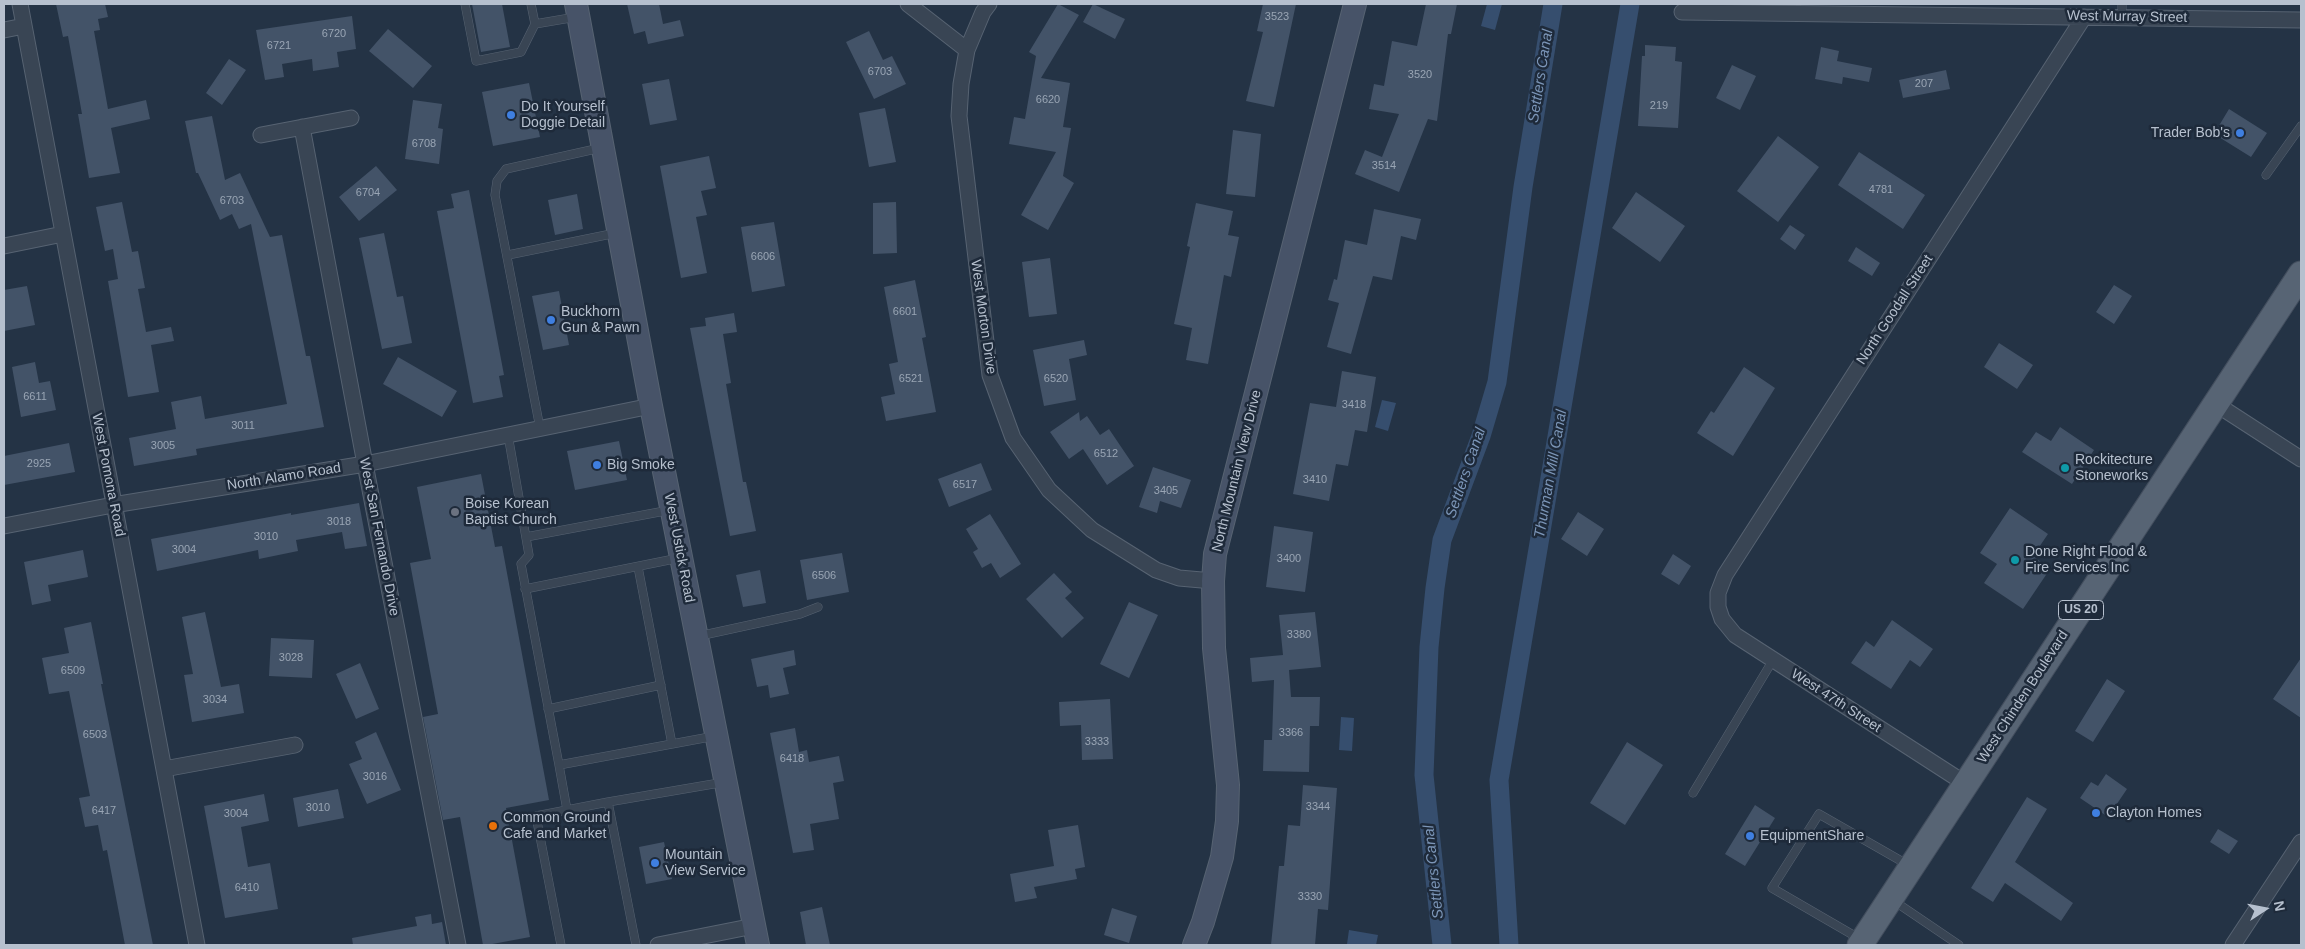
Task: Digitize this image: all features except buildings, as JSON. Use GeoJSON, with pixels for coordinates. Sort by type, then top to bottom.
{"type":"FeatureCollection","features":[{"type":"Feature","properties":{"kind":"main road","name":"West Chinden Boulevard"},"geometry":{"type":"LineString","coordinates":[[1861,943],[2301,274]]}},
{"type":"Feature","properties":{"kind":"street","name":"West Pomona Road"},"geometry":{"type":"LineString","coordinates":[[20,4],[197,945]]}},
{"type":"Feature","properties":{"kind":"street"},"geometry":{"type":"LineString","coordinates":[[908,4],[967,50]]}},
{"type":"Feature","properties":{"kind":"street","name":"West Morton Drive"},"geometry":{"type":"LineString","coordinates":[[989,4],[983,12],[967,50],[961,84],[959,116],[982,324],[990,375],[1014,438],[1049,490],[1092,530],[1156,570],[1179,578],[1213,581]]}},
{"type":"Feature","properties":{"kind":"street","name":"North Mountain View Drive"},"geometry":{"type":"LineString","coordinates":[[1194,945],[1203,922],[1222,857],[1228,821],[1228,785],[1214,648],[1213,581],[1216,554],[1355,4]]}},
{"type":"Feature","properties":{"kind":"street","name":"West Ustick Road"},"geometry":{"type":"LineString","coordinates":[[577,10],[651,406],[756,936]]}},
{"type":"Feature","properties":{"kind":"street","name":"West Murray Street"},"geometry":{"type":"LineString","coordinates":[[1682,12],[2084,16],[2122,10],[2301,20]]}},
{"type":"Feature","properties":{"kind":"street","name":"North Goodall Street"},"geometry":{"type":"LineString","coordinates":[[1718,607],[1718,593],[1725,575],[2084,16]]}},
{"type":"Feature","properties":{"kind":"street"},"geometry":{"type":"LineString","coordinates":[[4,30],[24,26]]}},
{"type":"Feature","properties":{"kind":"street"},"geometry":{"type":"LineString","coordinates":[[260,135],[350,118]]}},
{"type":"Feature","properties":{"kind":"street","name":"West San Fernando Drive"},"geometry":{"type":"LineString","coordinates":[[302,127],[364,464],[458,945]]}},
{"type":"Feature","properties":{"kind":"street"},"geometry":{"type":"LineString","coordinates":[[4,246],[62,234]]}},
{"type":"Feature","properties":{"kind":"street"},"geometry":{"type":"LineString","coordinates":[[2216,404],[2301,459]]}},
{"type":"Feature","properties":{"kind":"street","name":"North Alamo Road"},"geometry":{"type":"LineString","coordinates":[[4,526],[113,505],[364,464],[651,406]]}},
{"type":"Feature","properties":{"kind":"street","name":"West 47th Street"},"geometry":{"type":"LineString","coordinates":[[1718,607],[1722,619],[1735,635],[1966,784]]}},
{"type":"Feature","properties":{"kind":"street"},"geometry":{"type":"LineString","coordinates":[[164,769],[295,745]]}},
{"type":"Feature","properties":{"kind":"street"},"geometry":{"type":"LineString","coordinates":[[2233,945],[2301,842]]}},
{"type":"Feature","properties":{"kind":"street"},"geometry":{"type":"LineString","coordinates":[[658,945],[756,936]]}},
{"type":"Feature","properties":{"kind":"lane"},"geometry":{"type":"LineString","coordinates":[[465,4],[476,61],[521,52],[535,24],[531,4]]}},
{"type":"Feature","properties":{"kind":"lane"},"geometry":{"type":"LineString","coordinates":[[535,24],[577,10]]}},
{"type":"Feature","properties":{"kind":"lane"},"geometry":{"type":"LineString","coordinates":[[2266,175],[2301,126]]}},
{"type":"Feature","properties":{"kind":"lane"},"geometry":{"type":"LineString","coordinates":[[540,428],[495,195],[497,181],[506,169],[603,148]]}},
{"type":"Feature","properties":{"kind":"lane"},"geometry":{"type":"LineString","coordinates":[[508,255],[619,233]]}},
{"type":"Feature","properties":{"kind":"lane"},"geometry":{"type":"LineString","coordinates":[[508,435],[529,554],[521,564],[567,810]]}},
{"type":"Feature","properties":{"kind":"lane"},"geometry":{"type":"LineString","coordinates":[[526,537],[672,510]]}},
{"type":"Feature","properties":{"kind":"lane"},"geometry":{"type":"LineString","coordinates":[[525,589],[681,558]]}},
{"type":"Feature","properties":{"kind":"lane"},"geometry":{"type":"LineString","coordinates":[[638,567],[672,744]]}},
{"type":"Feature","properties":{"kind":"lane"},"geometry":{"type":"LineString","coordinates":[[697,636],[800,614],[818,607]]}},
{"type":"Feature","properties":{"kind":"lane"},"geometry":{"type":"LineString","coordinates":[[1693,793],[1773,660]]}},
{"type":"Feature","properties":{"kind":"lane"},"geometry":{"type":"LineString","coordinates":[[548,709],[661,685]]}},
{"type":"Feature","properties":{"kind":"lane"},"geometry":{"type":"LineString","coordinates":[[559,765],[716,736]]}},
{"type":"Feature","properties":{"kind":"lane"},"geometry":{"type":"LineString","coordinates":[[561,945],[536,816],[725,782]]}},
{"type":"Feature","properties":{"kind":"lane"},"geometry":{"type":"LineString","coordinates":[[608,802],[636,945]]}},
{"type":"Feature","properties":{"kind":"lane"},"geometry":{"type":"LineString","coordinates":[[1861,943],[1772,888],[1819,814],[1911,867]]}},
{"type":"Feature","properties":{"kind":"lane"},"geometry":{"type":"LineString","coordinates":[[1890,899],[1959,945]]}},
{"type":"Feature","properties":{"kind":"water"},"geometry":{"type":"Polygon","coordinates":[[[1487,4],[1502,4],[1495,30],[1481,26],[1487,4]]]}},
{"type":"Feature","properties":{"kind":"water"},"geometry":{"type":"Polygon","coordinates":[[[1382,400],[1396,403],[1388,431],[1375,427],[1382,400]]]}},
{"type":"Feature","properties":{"kind":"water"},"geometry":{"type":"Polygon","coordinates":[[[1341,717],[1354,718],[1352,751],[1339,750],[1341,717]]]}},
{"type":"Feature","properties":{"kind":"water"},"geometry":{"type":"Polygon","coordinates":[[[1349,930],[1378,935],[1376,945],[1347,944],[1349,930]]]}},
{"type":"Feature","properties":{"kind":"waterway","name":"Settlers Canal"},"geometry":{"type":"LineString","coordinates":[[1442,945],[1424,775],[1429,647],[1435,588],[1442,540],[1481,436],[1497,382],[1523,187],[1553,4]]}},
{"type":"Feature","properties":{"kind":"waterway","name":"Thurman Mill Canal"},"geometry":{"type":"LineString","coordinates":[[1509,945],[1499,780],[1630,4]]}},
{"type":"Feature","properties":{"kind":"place","name":"Do It Yourself Doggie Detail"},"geometry":{"type":"Point","coordinates":[511,115]}},
{"type":"Feature","properties":{"kind":"place","name":"Trader Bob's"},"geometry":{"type":"Point","coordinates":[2240,133]}},
{"type":"Feature","properties":{"kind":"place","name":"Buckhorn Gun & Pawn"},"geometry":{"type":"Point","coordinates":[551,320]}},
{"type":"Feature","properties":{"kind":"place","name":"Big Smoke"},"geometry":{"type":"Point","coordinates":[597,465]}},
{"type":"Feature","properties":{"kind":"place","name":"Rockitecture Stoneworks"},"geometry":{"type":"Point","coordinates":[2065,468]}},
{"type":"Feature","properties":{"kind":"place","name":"Boise Korean Baptist Church"},"geometry":{"type":"Point","coordinates":[455,512]}},
{"type":"Feature","properties":{"kind":"place","name":"Done Right Flood & Fire Services Inc"},"geometry":{"type":"Point","coordinates":[2015,560]}},
{"type":"Feature","properties":{"kind":"place","name":"Clayton Homes"},"geometry":{"type":"Point","coordinates":[2096,813]}},
{"type":"Feature","properties":{"kind":"place","name":"Common Ground Cafe and Market"},"geometry":{"type":"Point","coordinates":[493,826]}},
{"type":"Feature","properties":{"kind":"place","name":"EquipmentShare"},"geometry":{"type":"Point","coordinates":[1750,836]}},
{"type":"Feature","properties":{"kind":"place","name":"Mountain View Service"},"geometry":{"type":"Point","coordinates":[655,863]}}]}
